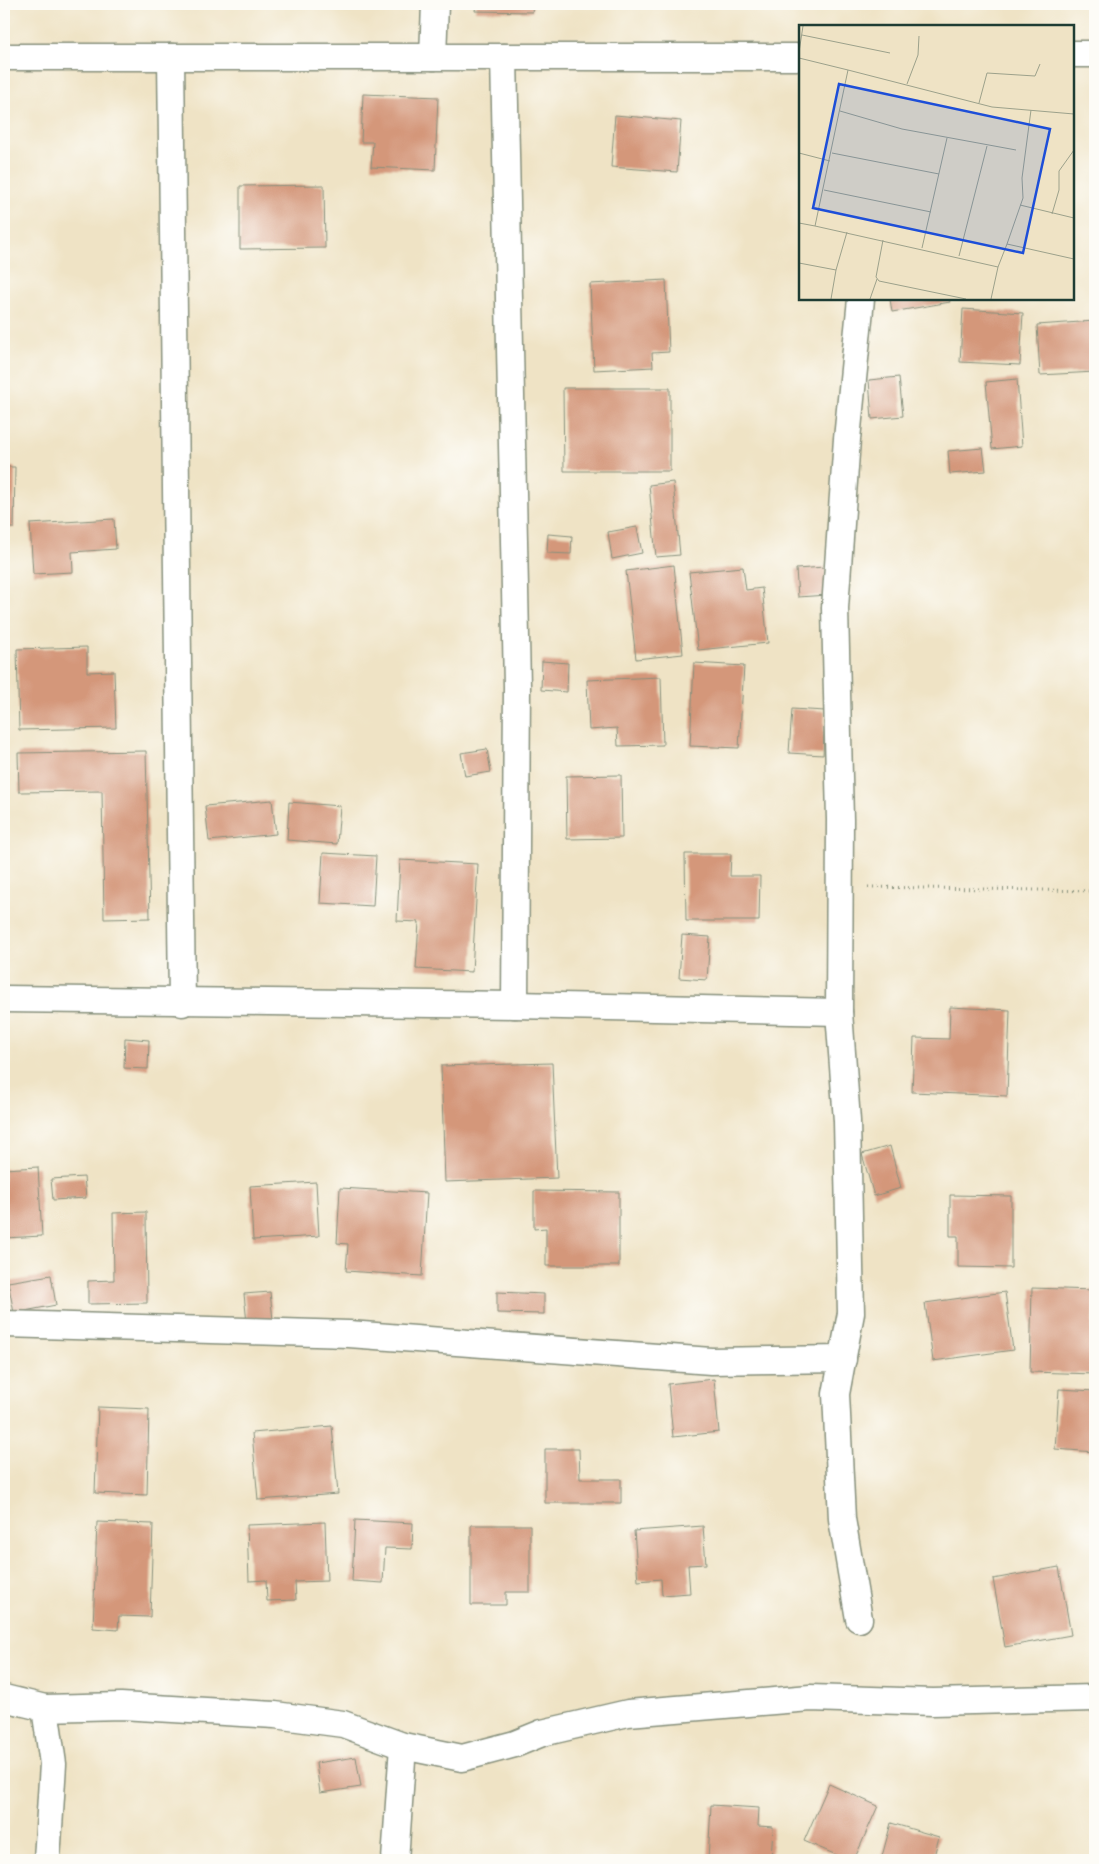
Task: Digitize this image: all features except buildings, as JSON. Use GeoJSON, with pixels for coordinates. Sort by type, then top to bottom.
{"type":"FeatureCollection","features":[{"type":"Feature","properties":{"kind":"street"},"geometry":{"type":"LineString","coordinates":[[433,57],[435,4]]}},
{"type":"Feature","properties":{"kind":"street"},"geometry":{"type":"LineString","coordinates":[[1074,54],[1095,54]]}},
{"type":"Feature","properties":{"kind":"street"},"geometry":{"type":"LineString","coordinates":[[4,57],[799,57]]}},
{"type":"Feature","properties":{"kind":"street"},"geometry":{"type":"LineString","coordinates":[[171,57],[182,1002]]}},
{"type":"Feature","properties":{"kind":"street"},"geometry":{"type":"LineString","coordinates":[[504,57],[517,686],[515,1005]]}},
{"type":"Feature","properties":{"kind":"street"},"geometry":{"type":"LineString","coordinates":[[859,1619],[842,1519],[836,1394],[851,1313],[847,1121],[839,1012],[840,820],[835,608],[847,439],[861,300]]}},
{"type":"Feature","properties":{"kind":"street"},"geometry":{"type":"LineString","coordinates":[[4,999],[515,1005],[839,1012]]}},
{"type":"Feature","properties":{"kind":"street"},"geometry":{"type":"LineString","coordinates":[[4,1324],[349,1334],[711,1362],[843,1359]]}},
{"type":"Feature","properties":{"kind":"street"},"geometry":{"type":"LineString","coordinates":[[4,1698],[45,1708],[121,1706],[275,1715],[343,1724],[403,1746],[462,1758],[515,1744],[542,1734],[628,1713],[810,1698],[934,1702],[1095,1698]]}},
{"type":"Feature","properties":{"kind":"street"},"geometry":{"type":"LineString","coordinates":[[45,1708],[54,1764],[47,1860]]}},
{"type":"Feature","properties":{"kind":"street"},"geometry":{"type":"LineString","coordinates":[[396,1860],[403,1746]]}},
{"type":"Feature","properties":{"kind":"path"},"geometry":{"type":"LineString","coordinates":[[839,886],[1095,891]]}}]}
